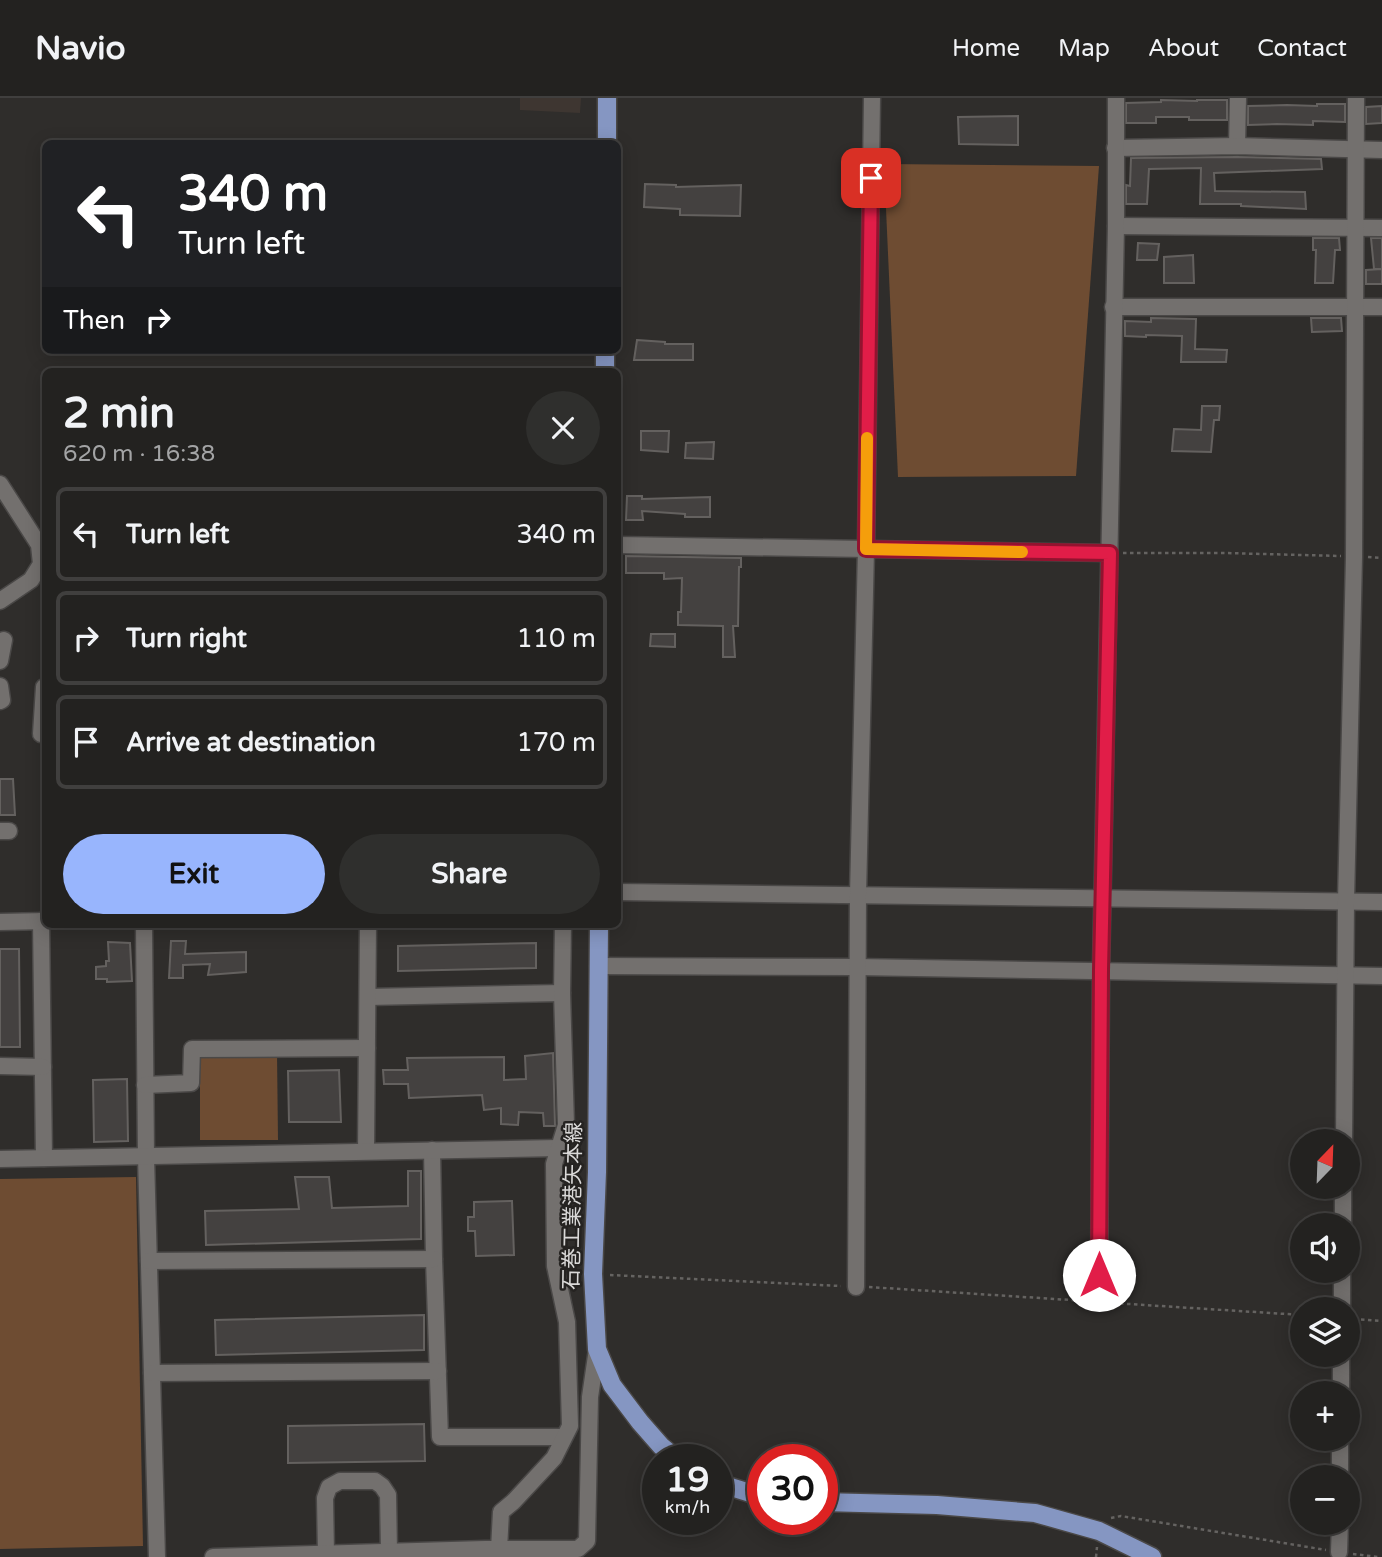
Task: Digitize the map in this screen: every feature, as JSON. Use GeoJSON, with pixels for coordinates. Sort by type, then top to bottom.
{"type":"FeatureCollection","features":[{"type":"Feature","properties":{"kind":"main road"},"geometry":{"type":"LineString","coordinates":[[607,98],[607,140]]}},
{"type":"Feature","properties":{"kind":"main road","name":"石巻工業港矢本線"},"geometry":{"type":"LineString","coordinates":[[598,928],[597,1171],[593,1274],[597,1349],[612,1385],[659,1444]]}},
{"type":"Feature","properties":{"kind":"main road"},"geometry":{"type":"LineString","coordinates":[[838,1502],[999,1508],[1035,1513],[1099,1531],[1153,1557]]}},
{"type":"Feature","properties":{"kind":"street"},"geometry":{"type":"LineString","coordinates":[[856,1287],[857,967],[872,98]]}},
{"type":"Feature","properties":{"kind":"street"},"geometry":{"type":"LineString","coordinates":[[1099,1302],[1102,898],[1116,226],[1116,98]]}},
{"type":"Feature","properties":{"kind":"street"},"geometry":{"type":"LineString","coordinates":[[1237,146],[1238,98]]}},
{"type":"Feature","properties":{"kind":"street"},"geometry":{"type":"LineString","coordinates":[[1344,1129],[1354,557],[1356,98]]}},
{"type":"Feature","properties":{"kind":"street"},"geometry":{"type":"LineString","coordinates":[[1115,148],[1237,146],[1382,150]]}},
{"type":"Feature","properties":{"kind":"street"},"geometry":{"type":"LineString","coordinates":[[1116,226],[1382,228]]}},
{"type":"Feature","properties":{"kind":"street"},"geometry":{"type":"LineString","coordinates":[[1113,307],[1382,307]]}},
{"type":"Feature","properties":{"kind":"street"},"geometry":{"type":"LineString","coordinates":[[0,484],[42,543],[41,564],[31,580],[0,601]]}},
{"type":"Feature","properties":{"kind":"street"},"geometry":{"type":"LineString","coordinates":[[621,545],[1110,553]]}},
{"type":"Feature","properties":{"kind":"street"},"geometry":{"type":"LineString","coordinates":[[0,661],[4,640]]}},
{"type":"Feature","properties":{"kind":"street"},"geometry":{"type":"LineString","coordinates":[[0,686],[0,701]]}},
{"type":"Feature","properties":{"kind":"street"},"geometry":{"type":"LineString","coordinates":[[621,892],[1382,902]]}},
{"type":"Feature","properties":{"kind":"street"},"geometry":{"type":"LineString","coordinates":[[0,922],[42,921]]}},
{"type":"Feature","properties":{"kind":"street"},"geometry":{"type":"LineString","coordinates":[[43,928],[44,1158]]}},
{"type":"Feature","properties":{"kind":"street"},"geometry":{"type":"LineString","coordinates":[[144,928],[146,1157],[157,1557]]}},
{"type":"Feature","properties":{"kind":"street"},"geometry":{"type":"LineString","coordinates":[[366,1151],[368,928]]}},
{"type":"Feature","properties":{"kind":"street"},"geometry":{"type":"LineString","coordinates":[[499,1549],[501,1512],[554,1458],[570,1426],[567,1322],[555,1266],[554,1164],[566,1125],[563,928]]}},
{"type":"Feature","properties":{"kind":"street"},"geometry":{"type":"LineString","coordinates":[[598,966],[1101,970],[1382,976]]}},
{"type":"Feature","properties":{"kind":"street"},"geometry":{"type":"LineString","coordinates":[[368,997],[562,993]]}},
{"type":"Feature","properties":{"kind":"street"},"geometry":{"type":"LineString","coordinates":[[145,1085],[191,1083],[192,1049],[367,1048]]}},
{"type":"Feature","properties":{"kind":"street"},"geometry":{"type":"LineString","coordinates":[[0,1066],[43,1066]]}},
{"type":"Feature","properties":{"kind":"street"},"geometry":{"type":"LineString","coordinates":[[0,1159],[558,1147]]}},
{"type":"Feature","properties":{"kind":"street"},"geometry":{"type":"LineString","coordinates":[[432,1150],[440,1437],[563,1437]]}},
{"type":"Feature","properties":{"kind":"street"},"geometry":{"type":"LineString","coordinates":[[149,1261],[433,1259]]}},
{"type":"Feature","properties":{"kind":"street"},"geometry":{"type":"LineString","coordinates":[[213,1557],[578,1549],[587,1541],[590,1397],[597,1349]]}},
{"type":"Feature","properties":{"kind":"street"},"geometry":{"type":"LineString","coordinates":[[152,1373],[438,1371]]}},
{"type":"Feature","properties":{"kind":"street"},"geometry":{"type":"LineString","coordinates":[[326,1554],[325,1498],[330,1487],[340,1481],[375,1481],[382,1486],[388,1495],[389,1552]]}},
{"type":"Feature","properties":{"kind":"street"},"geometry":{"type":"LineString","coordinates":[[1339,1552],[1340,1535]]}},
{"type":"Feature","properties":{"kind":"path"},"geometry":{"type":"LineString","coordinates":[[1110,553],[1382,558]]}},
{"type":"Feature","properties":{"kind":"path"},"geometry":{"type":"LineString","coordinates":[[593,1274],[856,1287],[1290,1314]]}},
{"type":"Feature","properties":{"kind":"path"},"geometry":{"type":"LineString","coordinates":[[1360,1319],[1382,1321]]}},
{"type":"Feature","properties":{"kind":"path"},"geometry":{"type":"LineString","coordinates":[[1099,1531],[1107,1519],[1121,1516],[1378,1557]]}},
{"type":"Feature","properties":{"kind":"shaded area"},"geometry":{"type":"Polygon","coordinates":[[[520,98],[581,98],[580,113],[520,110],[520,98]]]}},
{"type":"Feature","properties":{"kind":"shaded area"},"geometry":{"type":"Polygon","coordinates":[[[884,164],[1099,166],[1076,476],[898,477],[884,164]]]}},
{"type":"Feature","properties":{"kind":"shaded area"},"geometry":{"type":"Polygon","coordinates":[[[277,1053],[278,1140],[200,1140],[200,1054],[277,1053]]]}},
{"type":"Feature","properties":{"kind":"shaded area"},"geometry":{"type":"Polygon","coordinates":[[[136,1177],[143,1546],[0,1549],[0,1179],[136,1177]]]}},
{"type":"Feature","properties":{"kind":"building"},"geometry":{"type":"Polygon","coordinates":[[[1227,100],[1227,120],[1156,117],[1156,123],[1126,123],[1126,103],[1227,100]]]}},
{"type":"Feature","properties":{"kind":"building"},"geometry":{"type":"Polygon","coordinates":[[[1345,104],[1345,122],[1248,125],[1248,106],[1345,104]]]}},
{"type":"Feature","properties":{"kind":"building"},"geometry":{"type":"Polygon","coordinates":[[[1382,106],[1382,123],[1366,124],[1366,107],[1382,106]]]}},
{"type":"Feature","properties":{"kind":"building"},"geometry":{"type":"Polygon","coordinates":[[[1018,116],[1018,145],[959,144],[958,117],[1018,116]]]}},
{"type":"Feature","properties":{"kind":"building"},"geometry":{"type":"Polygon","coordinates":[[[1131,158],[1321,159],[1322,169],[1214,173],[1215,191],[1305,192],[1306,209],[1200,204],[1201,168],[1149,169],[1147,204],[1126,204],[1131,158]]]}},
{"type":"Feature","properties":{"kind":"building"},"geometry":{"type":"Polygon","coordinates":[[[645,184],[676,187],[741,185],[740,216],[680,215],[680,209],[644,207],[645,184]]]}},
{"type":"Feature","properties":{"kind":"building"},"geometry":{"type":"Polygon","coordinates":[[[1313,238],[1339,238],[1340,250],[1335,250],[1333,283],[1315,283],[1316,250],[1313,250],[1313,238]]]}},
{"type":"Feature","properties":{"kind":"building"},"geometry":{"type":"Polygon","coordinates":[[[1371,238],[1382,238],[1382,269],[1374,269],[1371,238]]]}},
{"type":"Feature","properties":{"kind":"building"},"geometry":{"type":"Polygon","coordinates":[[[1138,243],[1159,244],[1157,260],[1137,260],[1138,243]]]}},
{"type":"Feature","properties":{"kind":"building"},"geometry":{"type":"Polygon","coordinates":[[[1193,255],[1194,283],[1164,283],[1164,257],[1193,255]]]}},
{"type":"Feature","properties":{"kind":"building"},"geometry":{"type":"Polygon","coordinates":[[[1382,269],[1382,284],[1366,284],[1366,270],[1382,269]]]}},
{"type":"Feature","properties":{"kind":"building"},"geometry":{"type":"Polygon","coordinates":[[[1151,318],[1196,319],[1195,349],[1227,350],[1226,362],[1181,362],[1182,336],[1125,336],[1125,321],[1151,322],[1151,318]]]}},
{"type":"Feature","properties":{"kind":"building"},"geometry":{"type":"Polygon","coordinates":[[[1311,318],[1341,318],[1342,331],[1312,332],[1311,318]]]}},
{"type":"Feature","properties":{"kind":"building"},"geometry":{"type":"Polygon","coordinates":[[[637,340],[693,344],[693,360],[634,360],[637,340]]]}},
{"type":"Feature","properties":{"kind":"building"},"geometry":{"type":"Polygon","coordinates":[[[1202,406],[1220,406],[1219,420],[1214,420],[1211,452],[1172,451],[1174,429],[1201,430],[1202,406]]]}},
{"type":"Feature","properties":{"kind":"building"},"geometry":{"type":"Polygon","coordinates":[[[641,431],[669,431],[668,452],[641,450],[641,431]]]}},
{"type":"Feature","properties":{"kind":"building"},"geometry":{"type":"Polygon","coordinates":[[[714,442],[713,459],[685,458],[686,443],[714,442]]]}},
{"type":"Feature","properties":{"kind":"building"},"geometry":{"type":"Polygon","coordinates":[[[627,496],[642,496],[642,499],[710,497],[710,517],[685,517],[685,514],[642,511],[643,520],[626,520],[627,496]]]}},
{"type":"Feature","properties":{"kind":"building"},"geometry":{"type":"Polygon","coordinates":[[[626,556],[741,558],[738,626],[733,626],[735,657],[723,657],[723,626],[678,625],[682,578],[664,579],[664,573],[626,573],[626,556]]]}},
{"type":"Feature","properties":{"kind":"building"},"geometry":{"type":"Polygon","coordinates":[[[651,634],[675,634],[675,647],[650,646],[651,634]]]}},
{"type":"Feature","properties":{"kind":"building"},"geometry":{"type":"Polygon","coordinates":[[[0,779],[13,779],[15,815],[0,815],[0,779]]]}},
{"type":"Feature","properties":{"kind":"building"},"geometry":{"type":"Polygon","coordinates":[[[171,941],[186,941],[185,954],[246,952],[246,972],[208,975],[210,964],[183,965],[183,978],[169,978],[171,941]]]}},
{"type":"Feature","properties":{"kind":"building"},"geometry":{"type":"Polygon","coordinates":[[[108,942],[130,943],[132,981],[107,982],[107,979],[96,979],[96,967],[106,966],[106,961],[109,961],[108,942]]]}},
{"type":"Feature","properties":{"kind":"building"},"geometry":{"type":"Polygon","coordinates":[[[536,943],[536,968],[398,971],[398,946],[536,943]]]}},
{"type":"Feature","properties":{"kind":"building"},"geometry":{"type":"Polygon","coordinates":[[[0,949],[19,949],[20,1047],[0,1047],[0,949]]]}},
{"type":"Feature","properties":{"kind":"building"},"geometry":{"type":"Polygon","coordinates":[[[553,1053],[555,1126],[544,1126],[543,1113],[519,1112],[518,1125],[501,1124],[501,1108],[484,1110],[482,1095],[409,1098],[408,1084],[384,1084],[383,1070],[408,1070],[407,1058],[504,1057],[504,1080],[526,1079],[525,1056],[553,1053]]]}},
{"type":"Feature","properties":{"kind":"building"},"geometry":{"type":"Polygon","coordinates":[[[339,1070],[341,1122],[289,1122],[288,1071],[339,1070]]]}},
{"type":"Feature","properties":{"kind":"building"},"geometry":{"type":"Polygon","coordinates":[[[127,1079],[128,1141],[94,1142],[93,1080],[127,1079]]]}},
{"type":"Feature","properties":{"kind":"building"},"geometry":{"type":"Polygon","coordinates":[[[408,1171],[421,1171],[421,1239],[206,1245],[205,1211],[299,1209],[295,1177],[329,1177],[332,1208],[408,1206],[408,1171]]]}},
{"type":"Feature","properties":{"kind":"building"},"geometry":{"type":"Polygon","coordinates":[[[512,1201],[514,1255],[476,1256],[475,1231],[468,1231],[468,1217],[474,1217],[474,1202],[512,1201]]]}},
{"type":"Feature","properties":{"kind":"building"},"geometry":{"type":"Polygon","coordinates":[[[424,1315],[424,1350],[216,1355],[215,1320],[424,1315]]]}},
{"type":"Feature","properties":{"kind":"building"},"geometry":{"type":"Polygon","coordinates":[[[424,1424],[425,1461],[288,1463],[288,1426],[424,1424]]]}},
{"type":"Feature","properties":{"kind":"slow traffic"},"geometry":{"type":"LineString","coordinates":[[867,438],[866,549],[1022,552]]}},
{"type":"Feature","properties":{"kind":"route"},"geometry":{"type":"LineString","coordinates":[[871,178],[866,549],[1110,553],[1101,970],[1099,1275]]}}]}
